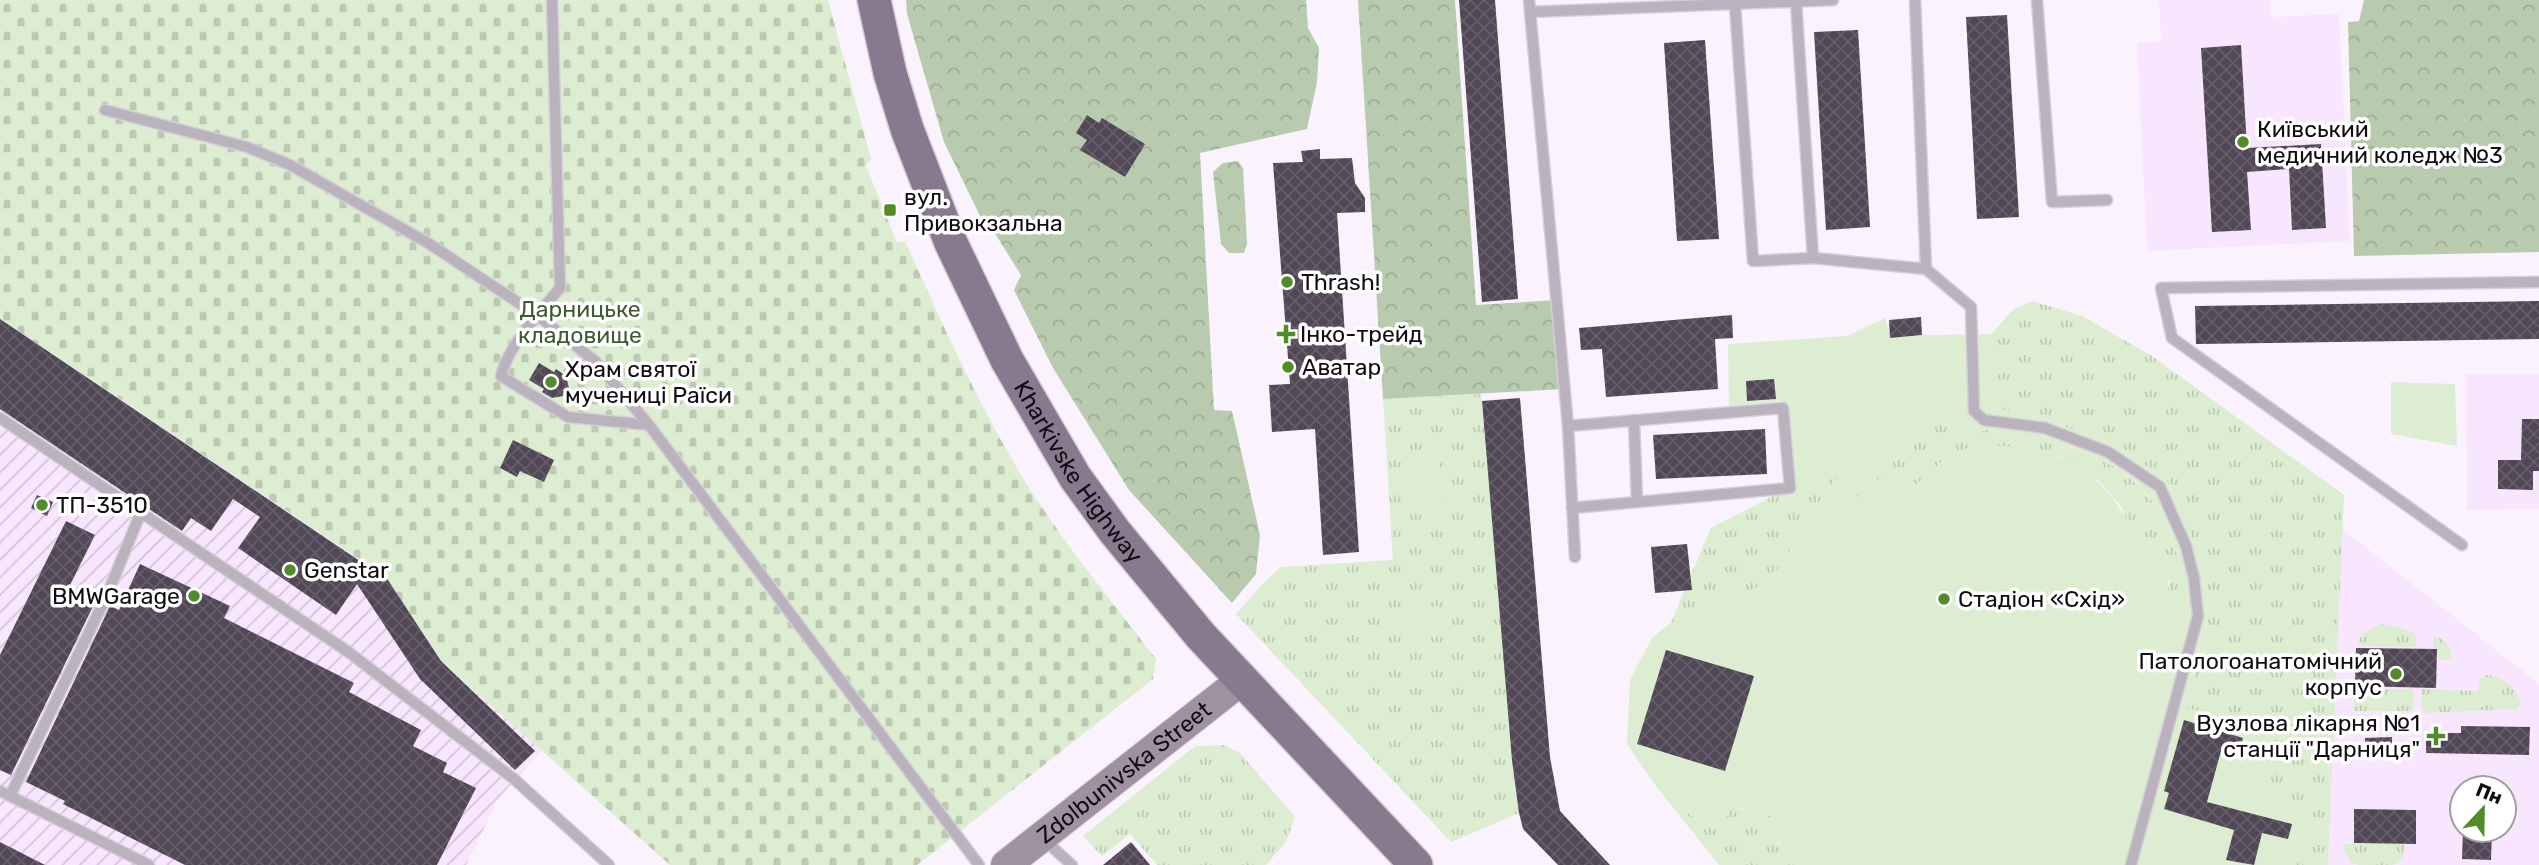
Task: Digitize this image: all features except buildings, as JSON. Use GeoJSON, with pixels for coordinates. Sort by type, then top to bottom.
{"type":"FeatureCollection","features":[{"type":"Feature","properties":{"kind":"main road","name":"Kharkivske Highway"},"geometry":{"type":"LineString","coordinates":[[874,0],[890,73],[927,185],[951,243],[1007,360],[1075,477],[1115,532],[1188,621],[1416,865]]}},
{"type":"Feature","properties":{"kind":"main road","name":"Zdolbunivska Street"},"geometry":{"type":"LineString","coordinates":[[1006,865],[1243,679]]}},
{"type":"Feature","properties":{"kind":"lane"},"geometry":{"type":"LineString","coordinates":[[552,0],[560,288],[537,315],[504,363],[501,376],[568,417],[649,425]]}},
{"type":"Feature","properties":{"kind":"lane"},"geometry":{"type":"LineString","coordinates":[[1529,0],[1568,426],[1576,557]]}},
{"type":"Feature","properties":{"kind":"lane"},"geometry":{"type":"LineString","coordinates":[[1530,12],[1833,0]]}},
{"type":"Feature","properties":{"kind":"lane"},"geometry":{"type":"LineString","coordinates":[[1914,0],[1926,269]]}},
{"type":"Feature","properties":{"kind":"lane"},"geometry":{"type":"LineString","coordinates":[[2037,0],[2052,202],[2107,200]]}},
{"type":"Feature","properties":{"kind":"lane"},"geometry":{"type":"LineString","coordinates":[[1796,2],[1812,258]]}},
{"type":"Feature","properties":{"kind":"lane"},"geometry":{"type":"LineString","coordinates":[[1735,5],[1752,261],[1812,258],[1926,269],[1971,307],[1974,411],[1983,419],[2045,428],[2108,452],[2160,487],[2186,546],[2194,578],[2198,616],[2131,865]]}},
{"type":"Feature","properties":{"kind":"lane"},"geometry":{"type":"LineString","coordinates":[[105,110],[247,147],[290,165],[435,248],[537,315],[595,361],[649,425],[979,865]]}},
{"type":"Feature","properties":{"kind":"lane"},"geometry":{"type":"LineString","coordinates":[[2462,545],[2172,338],[2161,288],[2539,282]]}},
{"type":"Feature","properties":{"kind":"lane"},"geometry":{"type":"LineString","coordinates":[[1568,426],[1783,408],[1790,488],[1572,508]]}},
{"type":"Feature","properties":{"kind":"lane"},"geometry":{"type":"LineString","coordinates":[[0,418],[347,651],[514,779],[609,865]]}},
{"type":"Feature","properties":{"kind":"lane"},"geometry":{"type":"LineString","coordinates":[[1634,420],[1637,502]]}},
{"type":"Feature","properties":{"kind":"lane"},"geometry":{"type":"LineString","coordinates":[[141,512],[107,595],[5,793],[149,865]]}},
{"type":"Feature","properties":{"kind":"lane"},"geometry":{"type":"LineString","coordinates":[[1041,837],[1072,865]]}},
{"type":"Feature","properties":{"kind":"shaded area","name":"Київський медичний коледж №3"},"geometry":{"type":"Polygon","coordinates":[[[2159,0],[2270,0],[2271,17],[2339,14],[2350,241],[2147,251],[2137,43],[2161,41],[2159,0]]]}},
{"type":"Feature","properties":{"kind":"shaded area"},"geometry":{"type":"Polygon","coordinates":[[[0,319],[386,577],[441,661],[542,750],[499,798],[466,865],[0,865],[0,319]]]}},
{"type":"Feature","properties":{"kind":"shaded area"},"geometry":{"type":"Polygon","coordinates":[[[2466,374],[2539,374],[2539,509],[2467,510],[2466,374]]]}},
{"type":"Feature","properties":{"kind":"shaded area","name":"Вузлова лікарня №1 станції \"Дарниця\""},"geometry":{"type":"Polygon","coordinates":[[[2341,528],[2539,684],[2539,865],[2328,865],[2341,528]]]}},
{"type":"Feature","properties":{"kind":"green space","name":"Дарницьке кладовище"},"geometry":{"type":"Polygon","coordinates":[[[0,0],[828,0],[871,159],[866,166],[897,243],[905,241],[974,389],[1021,475],[1069,546],[1156,659],[1153,679],[917,865],[670,865],[441,661],[386,577],[0,319],[0,0]]]}},
{"type":"Feature","properties":{"kind":"green space"},"geometry":{"type":"Polygon","coordinates":[[[906,0],[1306,0],[1308,28],[1319,48],[1317,82],[1307,129],[1200,153],[1214,410],[1232,411],[1260,535],[1256,574],[1232,603],[1129,490],[1053,368],[1014,290],[1021,275],[991,227],[983,222],[944,142],[907,14],[906,0]]]}},
{"type":"Feature","properties":{"kind":"green space"},"geometry":{"type":"Polygon","coordinates":[[[1358,0],[1455,0],[1476,305],[1556,300],[1564,389],[1383,399],[1358,0]]]}},
{"type":"Feature","properties":{"kind":"green space"},"geometry":{"type":"Polygon","coordinates":[[[2364,0],[2539,0],[2539,252],[2354,256],[2348,22],[2359,21],[2364,0]]]}},
{"type":"Feature","properties":{"kind":"green space"},"geometry":{"type":"Polygon","coordinates":[[[1238,161],[1243,168],[1247,243],[1244,253],[1229,253],[1221,244],[1213,172],[1223,163],[1238,161]]]}},
{"type":"Feature","properties":{"kind":"green space"},"geometry":{"type":"Polygon","coordinates":[[[2032,301],[2082,316],[2152,356],[2344,495],[2328,865],[2296,865],[2306,817],[2262,803],[2266,731],[2184,707],[2196,667],[2204,616],[2166,478],[2108,442],[2047,420],[1989,406],[1991,334],[2014,309],[2032,301]]]}},
{"type":"Feature","properties":{"kind":"green space","name":"Стадіон «Схід»"},"geometry":{"type":"Polygon","coordinates":[[[1885,318],[1891,338],[1991,334],[1990,406],[2047,420],[2108,442],[2166,478],[2192,540],[2204,584],[2204,616],[2196,667],[2184,707],[2266,731],[2262,803],[2306,817],[2296,865],[1794,865],[1776,836],[1772,816],[1732,807],[1720,829],[1685,812],[1727,865],[1719,865],[1652,781],[1627,744],[1630,680],[1652,638],[1671,622],[1688,625],[1702,614],[1716,593],[1730,589],[1741,594],[1762,585],[1784,562],[1806,520],[1852,457],[1790,488],[1783,401],[1729,406],[1728,344],[1847,336],[1885,318]],[[1955,421],[1912,428],[1874,459],[1846,493],[1866,499],[1871,479],[1917,484],[1948,458],[1973,446],[2025,448],[2047,452],[2085,471],[2101,485],[2126,520],[2136,541],[2157,545],[2168,569],[2166,596],[2187,601],[2173,541],[2163,517],[2149,496],[2132,479],[2110,464],[2084,452],[2027,435],[1996,430],[1963,434],[1955,421]]]}},
{"type":"Feature","properties":{"kind":"green space"},"geometry":{"type":"Polygon","coordinates":[[[2391,382],[2455,384],[2457,446],[2391,434],[2391,382]]]}},
{"type":"Feature","properties":{"kind":"green space"},"geometry":{"type":"Polygon","coordinates":[[[1481,394],[1519,813],[1451,842],[1236,614],[1281,567],[1393,560],[1383,399],[1481,394]]]}},
{"type":"Feature","properties":{"kind":"green space"},"geometry":{"type":"Polygon","coordinates":[[[1955,421],[1964,434],[1996,429],[2010,430],[2084,452],[2110,464],[2132,479],[2149,497],[2163,518],[2173,542],[2187,601],[2166,597],[2170,581],[2136,541],[2120,505],[2100,482],[2060,456],[1944,460],[1917,484],[1872,479],[1866,499],[1846,493],[1873,459],[1907,431],[1937,422],[1955,421]]]}},
{"type":"Feature","properties":{"kind":"green space"},"geometry":{"type":"Polygon","coordinates":[[[1439,451],[1443,512],[1411,514],[1407,454],[1439,451]]]}},
{"type":"Feature","properties":{"kind":"green space"},"geometry":{"type":"Polygon","coordinates":[[[1853,455],[1806,520],[1784,562],[1762,585],[1741,594],[1716,593],[1702,614],[1688,625],[1671,622],[1711,528],[1853,455]]]}},
{"type":"Feature","properties":{"kind":"green space"},"geometry":{"type":"Polygon","coordinates":[[[1439,606],[1443,635],[1404,643],[1404,609],[1439,606]]]}},
{"type":"Feature","properties":{"kind":"green space"},"geometry":{"type":"Polygon","coordinates":[[[2380,624],[2399,627],[2416,634],[2416,647],[2363,646],[2358,641],[2364,633],[2380,624]]]}},
{"type":"Feature","properties":{"kind":"green space"},"geometry":{"type":"Polygon","coordinates":[[[2433,635],[2447,645],[2452,660],[2438,660],[2438,648],[2433,647],[2433,635]]]}},
{"type":"Feature","properties":{"kind":"green space"},"geometry":{"type":"Polygon","coordinates":[[[2487,675],[2503,680],[2512,688],[2521,703],[2517,709],[2425,713],[2421,707],[2421,689],[2478,691],[2480,679],[2487,675]]]}},
{"type":"Feature","properties":{"kind":"green space"},"geometry":{"type":"Polygon","coordinates":[[[2354,689],[2413,689],[2413,711],[2353,711],[2354,689]]]}},
{"type":"Feature","properties":{"kind":"green space"},"geometry":{"type":"Polygon","coordinates":[[[1223,745],[1240,753],[1295,817],[1286,842],[1266,865],[1157,865],[1130,834],[1102,856],[1083,836],[1195,746],[1223,745]]]}},
{"type":"Feature","properties":{"kind":"green space"},"geometry":{"type":"Polygon","coordinates":[[[1731,807],[1772,816],[1778,842],[1794,865],[1727,865],[1683,811],[1720,829],[1731,807]]]}},
{"type":"Feature","properties":{"kind":"green space"},"geometry":{"type":"Polygon","coordinates":[[[2344,844],[2404,844],[2403,857],[2393,865],[2359,865],[2351,862],[2344,851],[2344,844]]]}},
{"type":"Feature","properties":{"kind":"place","name":"Київський медичний коледж №3"},"geometry":{"type":"Point","coordinates":[2243,142]}},
{"type":"Feature","properties":{"kind":"place","name":"вул. Привокзальна"},"geometry":{"type":"Point","coordinates":[890,210]}},
{"type":"Feature","properties":{"kind":"place","name":"Thrash!"},"geometry":{"type":"Point","coordinates":[1287,282]}},
{"type":"Feature","properties":{"kind":"place","name":"Інко-трейд"},"geometry":{"type":"Point","coordinates":[1286,334]}},
{"type":"Feature","properties":{"kind":"place","name":"Аватар"},"geometry":{"type":"Point","coordinates":[1288,367]}},
{"type":"Feature","properties":{"kind":"place","name":"Храм святої мучениці Раїси"},"geometry":{"type":"Point","coordinates":[551,382]}},
{"type":"Feature","properties":{"kind":"place","name":"ТП-3510"},"geometry":{"type":"Point","coordinates":[42,505]}},
{"type":"Feature","properties":{"kind":"place","name":"Genstar"},"geometry":{"type":"Point","coordinates":[290,570]}},
{"type":"Feature","properties":{"kind":"place","name":"BMWGarage"},"geometry":{"type":"Point","coordinates":[194,596]}},
{"type":"Feature","properties":{"kind":"place","name":"Стадіон «Схід»"},"geometry":{"type":"Point","coordinates":[1944,599]}},
{"type":"Feature","properties":{"kind":"place","name":"Патологоанатомічний корпус"},"geometry":{"type":"Point","coordinates":[2396,674]}},
{"type":"Feature","properties":{"kind":"place","name":"Вузлова лікарня №1 станції \"Дарниця\""},"geometry":{"type":"Point","coordinates":[2436,736]}}]}
